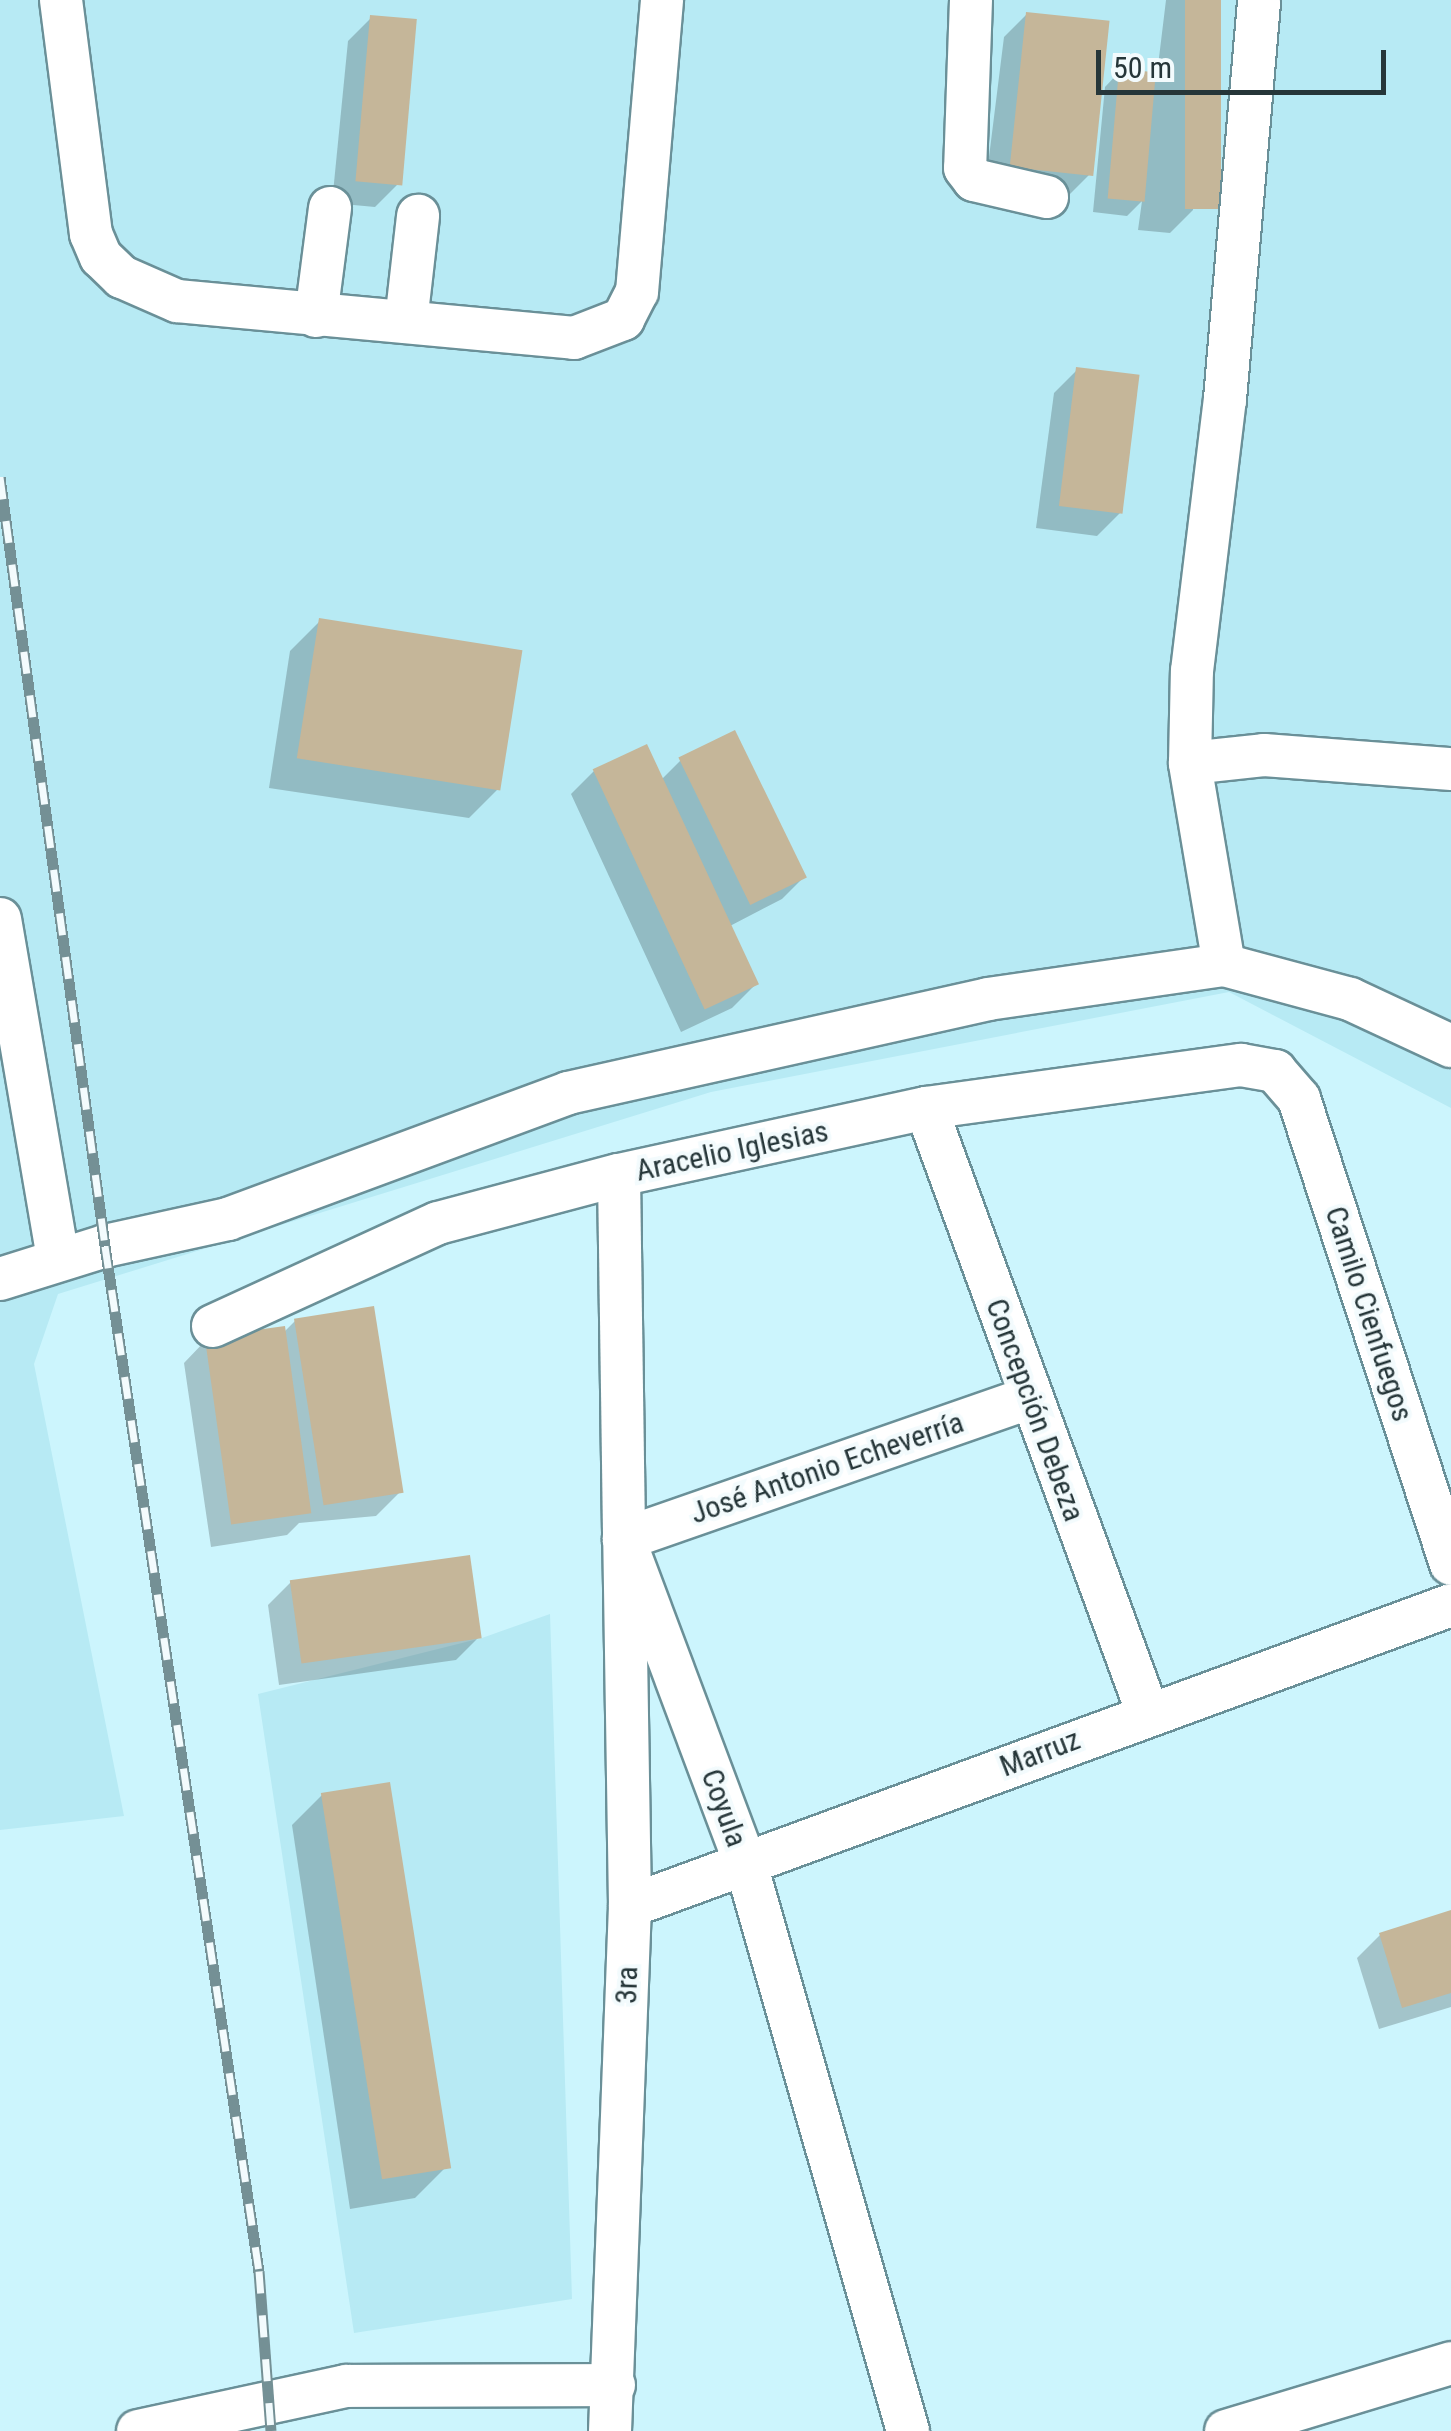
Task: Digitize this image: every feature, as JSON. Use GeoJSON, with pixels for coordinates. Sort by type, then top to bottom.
{"type":"FeatureCollection","features":[{"type":"Feature","properties":{"kind":"street"},"geometry":{"type":"LineString","coordinates":[[61,0],[91,234],[100,257],[148,294],[316,316],[574,338],[622,319],[644,264],[662,0]]}},
{"type":"Feature","properties":{"kind":"street"},"geometry":{"type":"LineString","coordinates":[[972,0],[964,168],[974,180],[1047,197]]}},
{"type":"Feature","properties":{"kind":"street"},"geometry":{"type":"LineString","coordinates":[[1224,965],[1190,764],[1192,671],[1225,398],[1259,0]]}},
{"type":"Feature","properties":{"kind":"street"},"geometry":{"type":"LineString","coordinates":[[316,316],[330,208]]}},
{"type":"Feature","properties":{"kind":"street"},"geometry":{"type":"LineString","coordinates":[[406,322],[418,216]]}},
{"type":"Feature","properties":{"kind":"street"},"geometry":{"type":"LineString","coordinates":[[1190,764],[1264,756],[1451,770]]}},
{"type":"Feature","properties":{"kind":"street"},"geometry":{"type":"LineString","coordinates":[[0,918],[58,1258]]}},
{"type":"Feature","properties":{"kind":"street"},"geometry":{"type":"LineString","coordinates":[[0,1279],[58,1258],[228,1219],[568,1094],[697,1060],[988,1000],[1224,965],[1350,999],[1451,1046]]}},
{"type":"Feature","properties":{"kind":"street","name":"Aracelio Iglesias"},"geometry":{"type":"LineString","coordinates":[[212,1326],[438,1224],[618,1176],[926,1108],[1241,1066],[1274,1071]]}},
{"type":"Feature","properties":{"kind":"street","name":"Camilo Cienfuegos"},"geometry":{"type":"LineString","coordinates":[[1274,1071],[1299,1099],[1451,1564]]}},
{"type":"Feature","properties":{"kind":"street","name":"Concepción Debeza"},"geometry":{"type":"LineString","coordinates":[[926,1108],[1029,1398],[1147,1711]]}},
{"type":"Feature","properties":{"kind":"street","name":"Coyula"},"geometry":{"type":"LineString","coordinates":[[618,1176],[624,1539],[747,1868],[908,2431]]}},
{"type":"Feature","properties":{"kind":"street","name":"José Antonio Echeverría"},"geometry":{"type":"LineString","coordinates":[[624,1539],[1029,1398]]}},
{"type":"Feature","properties":{"kind":"street","name":"3ra"},"geometry":{"type":"LineString","coordinates":[[610,2431],[630,1906],[624,1539]]}},
{"type":"Feature","properties":{"kind":"street","name":"Marruz"},"geometry":{"type":"LineString","coordinates":[[630,1906],[747,1868],[1147,1711],[1451,1604]]}},
{"type":"Feature","properties":{"kind":"street"},"geometry":{"type":"LineString","coordinates":[[1226,2431],[1451,2364]]}},
{"type":"Feature","properties":{"kind":"street"},"geometry":{"type":"LineString","coordinates":[[138,2431],[346,2386],[614,2385]]}},
{"type":"Feature","properties":{"kind":"shaded area"},"geometry":{"type":"Polygon","coordinates":[[[0,0],[1451,0],[1451,1108],[1229,992],[711,1092],[58,1294],[34,1364],[124,1816],[0,1830],[0,0]]]}},
{"type":"Feature","properties":{"kind":"shaded area"},"geometry":{"type":"Polygon","coordinates":[[[550,1614],[572,2299],[354,2333],[258,1694],[482,1638],[550,1614]]]}},
{"type":"Feature","properties":{"kind":"building"},"geometry":{"type":"Polygon","coordinates":[[[1185,0],[1221,0],[1221,209],[1185,209],[1185,0]]]}},
{"type":"Feature","properties":{"kind":"building"},"geometry":{"type":"Polygon","coordinates":[[[1026,12],[1110,21],[1093,176],[1010,167],[1026,12]]]}},
{"type":"Feature","properties":{"kind":"building"},"geometry":{"type":"Polygon","coordinates":[[[370,15],[417,19],[402,185],[355,181],[370,15]]]}},
{"type":"Feature","properties":{"kind":"building"},"geometry":{"type":"Polygon","coordinates":[[[1119,69],[1156,72],[1145,202],[1108,199],[1119,69]]]}},
{"type":"Feature","properties":{"kind":"building"},"geometry":{"type":"Polygon","coordinates":[[[1076,367],[1140,375],[1122,514],[1059,506],[1076,367]]]}},
{"type":"Feature","properties":{"kind":"building"},"geometry":{"type":"Polygon","coordinates":[[[319,618],[522,650],[500,790],[297,758],[319,618]]]}},
{"type":"Feature","properties":{"kind":"building"},"geometry":{"type":"Polygon","coordinates":[[[735,730],[807,877],[750,905],[678,758],[735,730]]]}},
{"type":"Feature","properties":{"kind":"building"},"geometry":{"type":"Polygon","coordinates":[[[647,744],[759,984],[705,1010],[593,769],[647,744]]]}},
{"type":"Feature","properties":{"kind":"building"},"geometry":{"type":"Polygon","coordinates":[[[374,1306],[404,1493],[324,1505],[294,1319],[374,1306]]]}},
{"type":"Feature","properties":{"kind":"building"},"geometry":{"type":"Polygon","coordinates":[[[285,1326],[311,1513],[231,1524],[205,1337],[285,1326]]]}},
{"type":"Feature","properties":{"kind":"building"},"geometry":{"type":"Polygon","coordinates":[[[470,1555],[482,1638],[301,1664],[290,1580],[470,1555]]]}},
{"type":"Feature","properties":{"kind":"building"},"geometry":{"type":"Polygon","coordinates":[[[390,1782],[451,2168],[382,2179],[321,1793],[390,1782]]]}},
{"type":"Feature","properties":{"kind":"building"},"geometry":{"type":"Polygon","coordinates":[[[1451,1910],[1451,1993],[1402,2008],[1379,1933],[1451,1910]]]}},
{"type":"Feature","properties":{"kind":"railway"},"geometry":{"type":"LineString","coordinates":[[0,477],[105,1246],[259,2271],[271,2431]]}}]}
